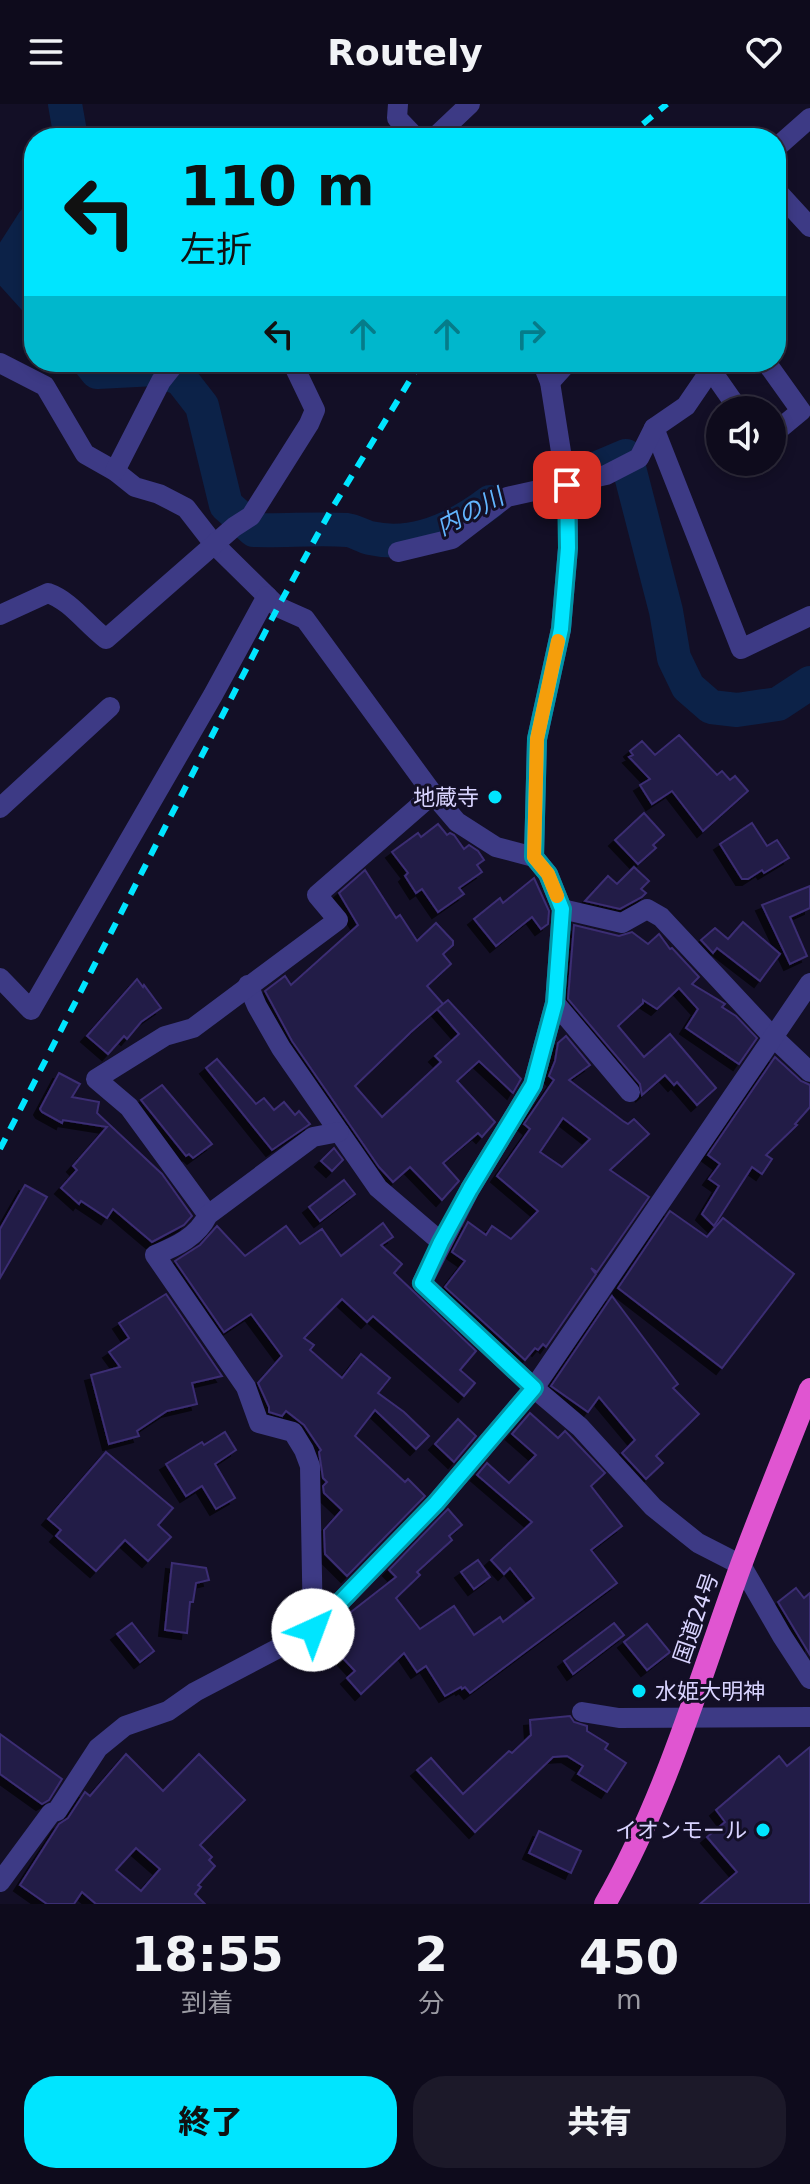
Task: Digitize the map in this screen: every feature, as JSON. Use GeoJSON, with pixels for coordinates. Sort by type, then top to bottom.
{"type":"FeatureCollection","features":[{"type":"Feature","properties":{"kind":"highway","name":"国道24号"},"geometry":{"type":"LineString","coordinates":[[605,1904],[634,1854],[688,1719],[741,1565],[810,1389]]}},
{"type":"Feature","properties":{"kind":"street"},"geometry":{"type":"LineString","coordinates":[[398,104],[397,118],[406,128]]}},
{"type":"Feature","properties":{"kind":"street"},"geometry":{"type":"LineString","coordinates":[[445,128],[470,104]]}},
{"type":"Feature","properties":{"kind":"street"},"geometry":{"type":"LineString","coordinates":[[786,139],[810,118]]}},
{"type":"Feature","properties":{"kind":"street"},"geometry":{"type":"LineString","coordinates":[[786,201],[810,227]]}},
{"type":"Feature","properties":{"kind":"street"},"geometry":{"type":"LineString","coordinates":[[0,363],[45,386],[85,454],[135,487],[159,494],[186,508],[214,544],[278,607],[305,619],[433,794],[457,822],[496,847],[534,857],[548,874],[562,909],[555,1003],[533,1085],[441,1242],[422,1283],[580,1427],[653,1507],[698,1543],[741,1565],[810,1679]]}},
{"type":"Feature","properties":{"kind":"street"},"geometry":{"type":"LineString","coordinates":[[115,471],[169,372]]}},
{"type":"Feature","properties":{"kind":"street"},"geometry":{"type":"LineString","coordinates":[[0,615],[48,593],[63,598],[106,639],[243,522],[309,424],[315,410],[297,372]]}},
{"type":"Feature","properties":{"kind":"street"},"geometry":{"type":"LineString","coordinates":[[534,857],[537,739],[561,629],[568,548],[567,485],[546,372]]}},
{"type":"Feature","properties":{"kind":"street"},"geometry":{"type":"LineString","coordinates":[[550,382],[559,372]]}},
{"type":"Feature","properties":{"kind":"street"},"geometry":{"type":"LineString","coordinates":[[398,552],[452,539],[507,497],[606,475],[639,458],[654,428],[686,406],[709,372]]}},
{"type":"Feature","properties":{"kind":"street"},"geometry":{"type":"LineString","coordinates":[[717,372],[731,396]]}},
{"type":"Feature","properties":{"kind":"street"},"geometry":{"type":"LineString","coordinates":[[773,372],[801,411],[786,423]]}},
{"type":"Feature","properties":{"kind":"street"},"geometry":{"type":"LineString","coordinates":[[654,428],[741,649],[810,616]]}},
{"type":"Feature","properties":{"kind":"street"},"geometry":{"type":"LineString","coordinates":[[0,978],[31,1010],[267,596]]}},
{"type":"Feature","properties":{"kind":"street"},"geometry":{"type":"LineString","coordinates":[[0,808],[110,707]]}},
{"type":"Feature","properties":{"kind":"street"},"geometry":{"type":"LineString","coordinates":[[208,1215],[129,1107],[96,1079],[165,1036],[193,1028],[338,920],[317,895],[433,794]]}},
{"type":"Feature","properties":{"kind":"street"},"geometry":{"type":"LineString","coordinates":[[562,909],[622,923],[647,909],[661,917],[773,1037],[810,1072]]}},
{"type":"Feature","properties":{"kind":"street"},"geometry":{"type":"LineString","coordinates":[[0,1882],[51,1813],[57,1811],[98,1748],[125,1726],[168,1711],[195,1692],[313,1630],[436,1503],[534,1388],[810,983]]}},
{"type":"Feature","properties":{"kind":"street"},"geometry":{"type":"LineString","coordinates":[[248,985],[281,1048],[378,1188],[441,1242]]}},
{"type":"Feature","properties":{"kind":"street"},"geometry":{"type":"LineString","coordinates":[[555,1003],[630,1092]]}},
{"type":"Feature","properties":{"kind":"street"},"geometry":{"type":"LineString","coordinates":[[313,1630],[310,1466],[304,1450],[293,1432],[259,1423],[246,1387],[155,1255],[180,1245],[202,1228],[208,1215],[313,1137],[339,1132]]}},
{"type":"Feature","properties":{"kind":"street"},"geometry":{"type":"LineString","coordinates":[[582,1712],[619,1718],[810,1717]]}},
{"type":"Feature","properties":{"kind":"building"},"geometry":{"type":"Polygon","coordinates":[[[679,735],[717,775],[722,771],[730,780],[735,776],[748,791],[703,831],[672,791],[652,804],[640,785],[650,779],[629,757],[633,755],[630,751],[642,741],[655,755],[679,735]]]}},
{"type":"Feature","properties":{"kind":"building"},"geometry":{"type":"Polygon","coordinates":[[[644,813],[664,835],[653,845],[656,848],[638,864],[615,840],[644,813]]]}},
{"type":"Feature","properties":{"kind":"building"},"geometry":{"type":"Polygon","coordinates":[[[752,823],[767,846],[777,840],[789,858],[764,873],[762,870],[748,879],[742,879],[720,844],[752,823]]]}},
{"type":"Feature","properties":{"kind":"building"},"geometry":{"type":"Polygon","coordinates":[[[438,824],[447,835],[454,835],[464,849],[469,845],[484,860],[477,865],[482,872],[459,888],[464,894],[438,912],[422,889],[416,893],[405,876],[408,873],[392,852],[418,833],[421,837],[438,824]]]}},
{"type":"Feature","properties":{"kind":"building"},"geometry":{"type":"Polygon","coordinates":[[[634,867],[649,881],[641,889],[646,893],[642,897],[620,909],[585,901],[608,876],[617,884],[634,867]]]}},
{"type":"Feature","properties":{"kind":"building"},"geometry":{"type":"Polygon","coordinates":[[[365,870],[396,918],[400,915],[417,941],[436,923],[453,941],[453,945],[443,954],[451,964],[427,986],[443,1004],[448,1000],[521,1079],[513,1093],[479,1061],[457,1081],[495,1122],[482,1137],[478,1133],[443,1163],[459,1181],[442,1200],[410,1167],[393,1182],[379,1167],[292,1041],[265,991],[285,976],[291,985],[358,925],[339,893],[365,870]],[[437,1009],[355,1086],[382,1117],[441,1062],[435,1056],[459,1034],[437,1009]]]}},
{"type":"Feature","properties":{"kind":"building"},"geometry":{"type":"Polygon","coordinates":[[[534,878],[549,911],[548,924],[541,929],[532,917],[496,946],[474,919],[500,898],[503,903],[534,878]]]}},
{"type":"Feature","properties":{"kind":"building"},"geometry":{"type":"Polygon","coordinates":[[[810,886],[810,908],[790,917],[807,956],[790,964],[762,905],[810,886]]]}},
{"type":"Feature","properties":{"kind":"building"},"geometry":{"type":"Polygon","coordinates":[[[743,922],[780,954],[760,981],[717,948],[713,953],[701,940],[715,928],[728,939],[743,922]]]}},
{"type":"Feature","properties":{"kind":"building"},"geometry":{"type":"Polygon","coordinates":[[[574,925],[619,936],[632,932],[648,944],[659,934],[699,977],[692,984],[725,1004],[722,1007],[736,1016],[757,1038],[739,1064],[686,1028],[698,1009],[679,988],[657,1009],[643,1000],[618,1026],[644,1057],[670,1034],[716,1088],[697,1105],[677,1082],[674,1085],[665,1075],[642,1095],[640,1084],[568,999],[574,925]]]}},
{"type":"Feature","properties":{"kind":"building"},"geometry":{"type":"Polygon","coordinates":[[[137,979],[161,1008],[141,1022],[127,1039],[124,1036],[108,1054],[87,1036],[137,979]]]}},
{"type":"Feature","properties":{"kind":"building"},"geometry":{"type":"Polygon","coordinates":[[[566,1036],[590,1065],[569,1080],[628,1124],[634,1119],[649,1134],[610,1170],[649,1197],[597,1272],[591,1268],[596,1274],[546,1347],[543,1344],[538,1350],[535,1348],[525,1360],[445,1287],[465,1261],[452,1252],[468,1222],[486,1235],[492,1226],[511,1239],[538,1211],[497,1176],[530,1129],[524,1124],[554,1080],[549,1076],[558,1043],[566,1036]],[[563,1118],[540,1152],[562,1167],[590,1139],[563,1118]]]}},
{"type":"Feature","properties":{"kind":"building"},"geometry":{"type":"Polygon","coordinates":[[[775,1057],[801,1081],[810,1085],[810,1107],[797,1125],[766,1155],[772,1159],[762,1174],[752,1167],[714,1226],[702,1214],[719,1186],[709,1179],[720,1164],[708,1155],[775,1057]]]}},
{"type":"Feature","properties":{"kind":"building"},"geometry":{"type":"Polygon","coordinates":[[[217,1059],[256,1104],[264,1098],[274,1110],[284,1102],[295,1115],[299,1111],[310,1124],[272,1150],[206,1068],[217,1059]]]}},
{"type":"Feature","properties":{"kind":"building"},"geometry":{"type":"Polygon","coordinates":[[[59,1073],[80,1084],[72,1097],[99,1102],[97,1113],[162,1174],[192,1216],[184,1225],[152,1242],[113,1209],[107,1218],[81,1201],[79,1204],[61,1188],[77,1170],[73,1166],[107,1127],[63,1120],[62,1123],[42,1112],[40,1109],[59,1073]]]}},
{"type":"Feature","properties":{"kind":"building"},"geometry":{"type":"Polygon","coordinates":[[[162,1085],[212,1144],[193,1158],[189,1154],[186,1156],[141,1100],[162,1085]]]}},
{"type":"Feature","properties":{"kind":"building"},"geometry":{"type":"Polygon","coordinates":[[[334,1148],[343,1160],[332,1171],[321,1161],[334,1148]]]}},
{"type":"Feature","properties":{"kind":"building"},"geometry":{"type":"Polygon","coordinates":[[[344,1180],[355,1194],[320,1221],[309,1207],[344,1180]]]}},
{"type":"Feature","properties":{"kind":"building"},"geometry":{"type":"Polygon","coordinates":[[[25,1185],[47,1197],[0,1278],[0,1229],[25,1185]]]}},
{"type":"Feature","properties":{"kind":"building"},"geometry":{"type":"Polygon","coordinates":[[[670,1211],[707,1237],[723,1218],[794,1274],[722,1368],[618,1288],[670,1211]]]}},
{"type":"Feature","properties":{"kind":"building"},"geometry":{"type":"Polygon","coordinates":[[[383,1223],[393,1237],[381,1245],[402,1264],[394,1273],[476,1351],[460,1370],[475,1383],[464,1396],[373,1316],[367,1322],[342,1299],[304,1338],[314,1345],[310,1350],[342,1378],[361,1354],[390,1378],[378,1393],[429,1436],[416,1449],[375,1410],[355,1436],[425,1496],[347,1576],[325,1554],[324,1530],[342,1510],[324,1493],[323,1486],[327,1482],[323,1478],[321,1450],[304,1425],[286,1411],[282,1416],[269,1412],[258,1383],[282,1356],[251,1314],[224,1332],[175,1261],[200,1245],[217,1226],[245,1256],[286,1226],[300,1244],[322,1229],[341,1256],[383,1223]]]}},
{"type":"Feature","properties":{"kind":"building"},"geometry":{"type":"Polygon","coordinates":[[[166,1294],[222,1376],[192,1383],[197,1404],[167,1411],[137,1431],[139,1436],[109,1444],[91,1375],[120,1367],[109,1352],[129,1338],[119,1323],[166,1294]]]}},
{"type":"Feature","properties":{"kind":"building"},"geometry":{"type":"Polygon","coordinates":[[[612,1296],[678,1384],[673,1388],[699,1414],[656,1456],[663,1463],[646,1479],[622,1453],[635,1440],[599,1397],[588,1412],[551,1386],[612,1296]]]}},
{"type":"Feature","properties":{"kind":"building"},"geometry":{"type":"Polygon","coordinates":[[[530,1413],[558,1438],[565,1431],[605,1473],[591,1486],[622,1526],[591,1550],[617,1583],[470,1693],[461,1687],[445,1696],[426,1666],[417,1672],[404,1653],[361,1694],[347,1678],[355,1671],[324,1638],[342,1619],[396,1577],[389,1570],[448,1509],[462,1525],[449,1536],[452,1540],[417,1572],[420,1575],[396,1598],[420,1629],[454,1606],[474,1635],[500,1617],[503,1622],[534,1598],[510,1568],[504,1574],[491,1560],[532,1522],[477,1475],[487,1463],[509,1483],[536,1455],[512,1434],[530,1413]]]}},
{"type":"Feature","properties":{"kind":"building"},"geometry":{"type":"Polygon","coordinates":[[[458,1419],[476,1436],[454,1462],[435,1444],[458,1419]]]}},
{"type":"Feature","properties":{"kind":"building"},"geometry":{"type":"Polygon","coordinates":[[[225,1432],[236,1450],[215,1464],[235,1498],[216,1509],[202,1486],[186,1496],[166,1464],[225,1432]]]}},
{"type":"Feature","properties":{"kind":"building"},"geometry":{"type":"Polygon","coordinates":[[[106,1452],[173,1508],[158,1525],[171,1537],[148,1561],[125,1540],[96,1571],[56,1536],[61,1530],[48,1519],[106,1452]]]}},
{"type":"Feature","properties":{"kind":"building"},"geometry":{"type":"Polygon","coordinates":[[[478,1560],[490,1577],[474,1589],[461,1572],[478,1560]]]}},
{"type":"Feature","properties":{"kind":"building"},"geometry":{"type":"Polygon","coordinates":[[[172,1563],[206,1568],[209,1580],[196,1583],[193,1602],[190,1602],[187,1633],[165,1630],[172,1563]]]}},
{"type":"Feature","properties":{"kind":"building"},"geometry":{"type":"Polygon","coordinates":[[[796,1588],[804,1598],[810,1593],[810,1655],[778,1602],[796,1588]]]}},
{"type":"Feature","properties":{"kind":"building"},"geometry":{"type":"Polygon","coordinates":[[[132,1623],[154,1651],[140,1662],[117,1634],[132,1623]]]}},
{"type":"Feature","properties":{"kind":"building"},"geometry":{"type":"Polygon","coordinates":[[[614,1623],[624,1635],[573,1674],[564,1661],[614,1623]]]}},
{"type":"Feature","properties":{"kind":"building"},"geometry":{"type":"Polygon","coordinates":[[[647,1624],[670,1652],[647,1670],[624,1642],[647,1624]]]}},
{"type":"Feature","properties":{"kind":"building"},"geometry":{"type":"Polygon","coordinates":[[[570,1716],[574,1722],[587,1726],[587,1731],[608,1744],[605,1749],[626,1763],[607,1792],[578,1774],[583,1766],[567,1756],[553,1757],[475,1832],[417,1770],[431,1758],[463,1794],[531,1735],[530,1720],[570,1716]]]}},
{"type":"Feature","properties":{"kind":"building"},"geometry":{"type":"Polygon","coordinates":[[[0,1734],[62,1779],[49,1800],[42,1804],[0,1774],[0,1734]]]}},
{"type":"Feature","properties":{"kind":"building","name":"イオンモール"},"geometry":{"type":"Polygon","coordinates":[[[810,1747],[810,1904],[700,1904],[737,1872],[707,1837],[725,1822],[716,1810],[779,1756],[787,1766],[810,1747]]]}},
{"type":"Feature","properties":{"kind":"building"},"geometry":{"type":"Polygon","coordinates":[[[126,1754],[163,1791],[199,1754],[245,1800],[200,1845],[212,1857],[209,1860],[215,1866],[198,1885],[201,1887],[195,1894],[205,1904],[96,1904],[82,1892],[74,1904],[47,1904],[20,1885],[59,1824],[68,1818],[85,1792],[90,1796],[126,1754]],[[136,1848],[116,1870],[141,1891],[160,1869],[136,1848]]]}},
{"type":"Feature","properties":{"kind":"building"},"geometry":{"type":"Polygon","coordinates":[[[539,1831],[581,1851],[571,1873],[529,1853],[539,1831]]]}},
{"type":"Feature","properties":{"kind":"waterway","name":"内の川"},"geometry":{"type":"LineString","coordinates":[[65,104],[69,128]]}},
{"type":"Feature","properties":{"kind":"waterway","name":"内の川"},"geometry":{"type":"LineString","coordinates":[[24,237],[5,266],[24,287]]}},
{"type":"Feature","properties":{"kind":"waterway","name":"内の川"},"geometry":{"type":"LineString","coordinates":[[164,372],[181,379],[202,406],[226,505],[254,530],[347,530],[370,538],[403,540],[419,538],[449,527],[490,502]]}},
{"type":"Feature","properties":{"kind":"waterway","name":"内の川"},"geometry":{"type":"LineString","coordinates":[[600,467],[626,456],[666,611],[674,658],[688,687],[711,707],[737,710],[778,704],[810,683]]}},
{"type":"Feature","properties":{"kind":"railway"},"geometry":{"type":"LineString","coordinates":[[638,128],[667,104]]}},
{"type":"Feature","properties":{"kind":"railway"},"geometry":{"type":"LineString","coordinates":[[0,1149],[278,607],[331,510],[415,372]]}},
{"type":"Feature","properties":{"kind":"slow traffic"},"geometry":{"type":"LineString","coordinates":[[557,896],[548,874],[534,857],[537,739],[558,641]]}},
{"type":"Feature","properties":{"kind":"place","name":"地蔵寺"},"geometry":{"type":"Point","coordinates":[495,797]}},
{"type":"Feature","properties":{"kind":"place","name":"水姫大明神"},"geometry":{"type":"Point","coordinates":[639,1691]}},
{"type":"Feature","properties":{"kind":"place","name":"イオンモール"},"geometry":{"type":"Point","coordinates":[763,1830]}},
{"type":"Feature","properties":{"kind":"route"},"geometry":{"type":"LineString","coordinates":[[313,1630],[436,1503],[534,1388],[422,1283],[470,1189],[533,1085],[555,1003],[562,909],[548,874],[534,857],[537,739],[561,629],[568,548],[567,485]]}}]}
